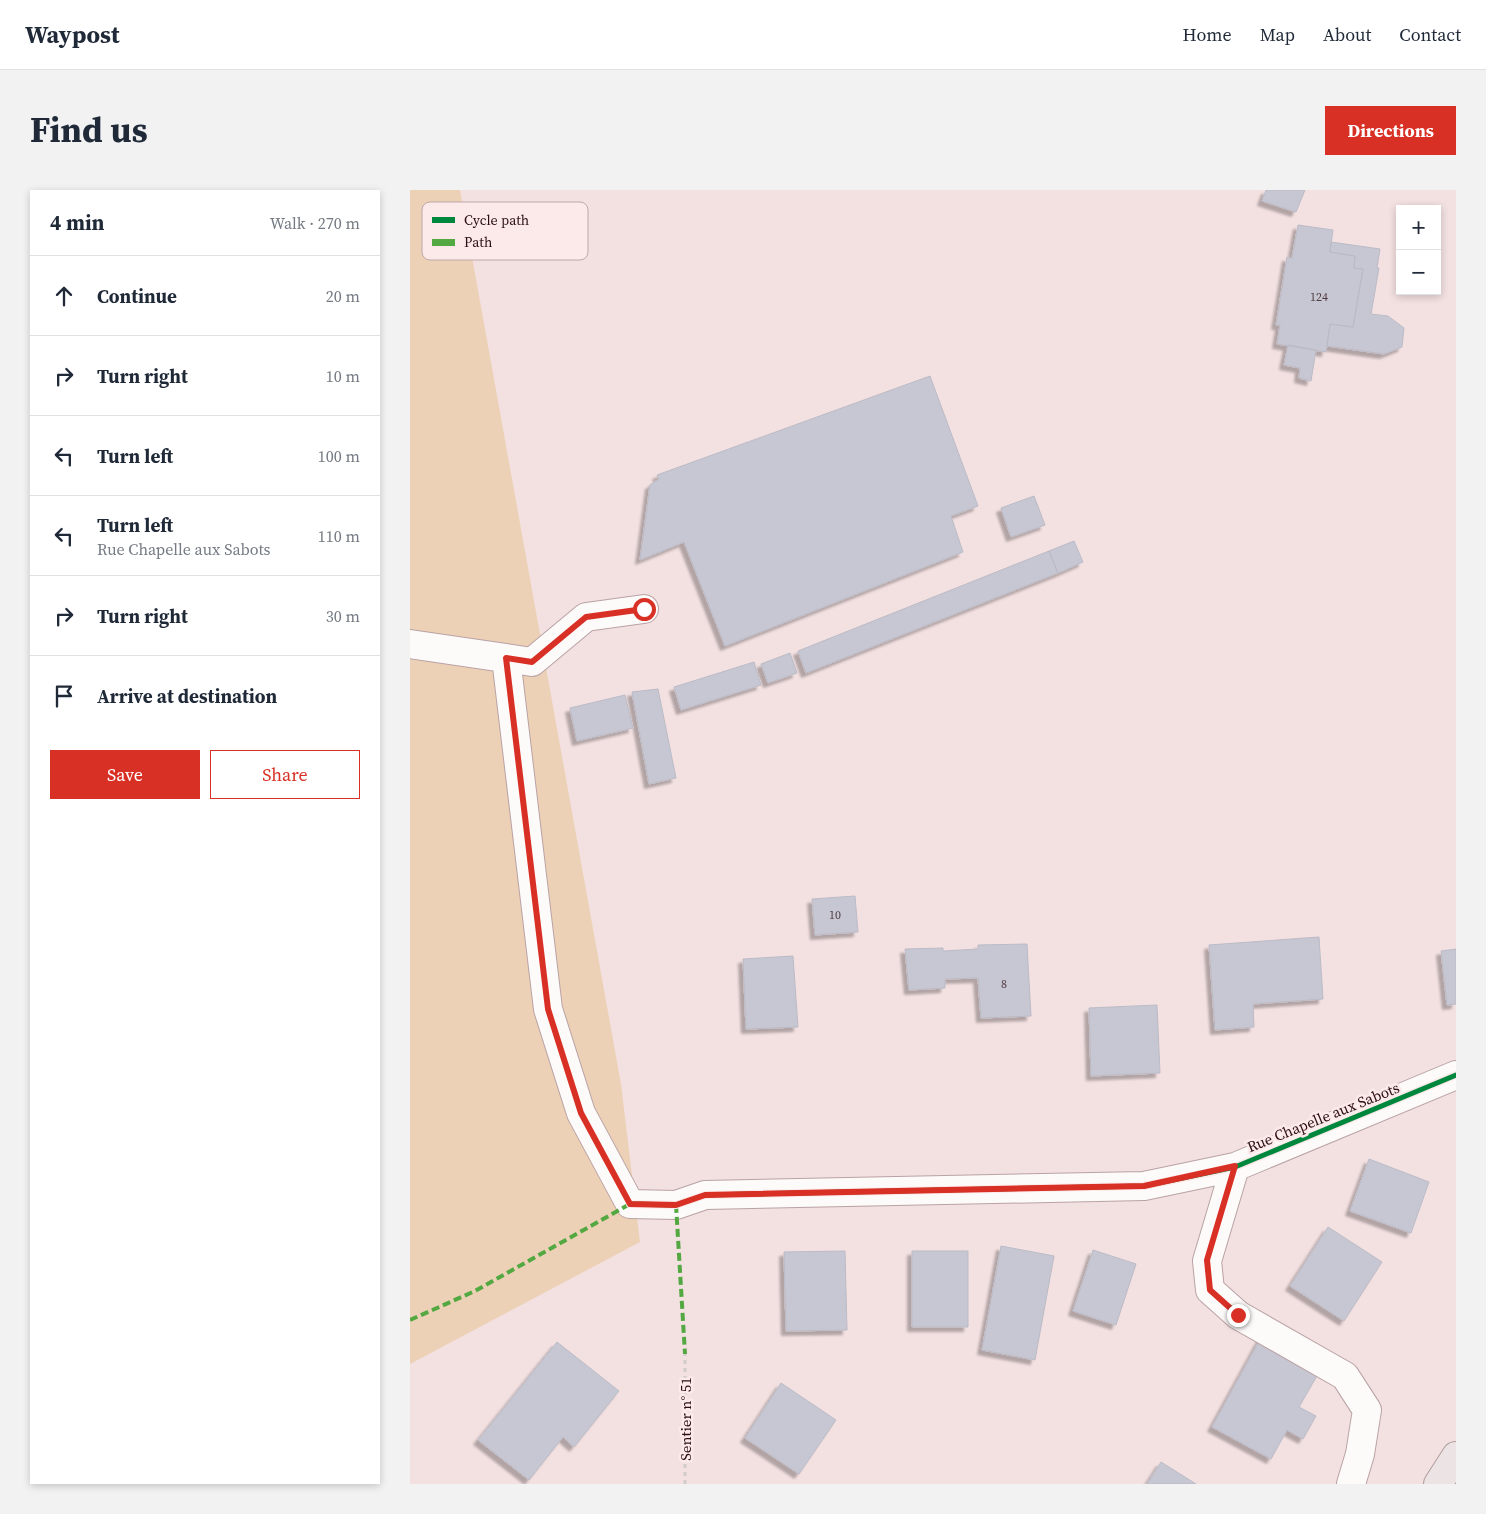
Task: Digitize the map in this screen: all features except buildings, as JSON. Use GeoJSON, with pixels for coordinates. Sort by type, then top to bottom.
{"type":"FeatureCollection","features":[{"type":"Feature","properties":{"kind":"main road"},"geometry":{"type":"LineString","coordinates":[[1438,1484],[1456,1456]]}},
{"type":"Feature","properties":{"kind":"street"},"geometry":{"type":"LineString","coordinates":[[410,644],[532,662],[586,617],[644,609]]}},
{"type":"Feature","properties":{"kind":"street","name":"Rue Chapelle aux Sabots"},"geometry":{"type":"LineString","coordinates":[[506,658],[548,1009],[581,1113],[630,1204],[676,1205],[705,1195],[1144,1186],[1235,1166],[1456,1076]]}},
{"type":"Feature","properties":{"kind":"street"},"geometry":{"type":"LineString","coordinates":[[1235,1166],[1207,1260],[1210,1290],[1238,1315],[1345,1376],[1367,1410],[1360,1454],[1350,1484]]}},
{"type":"Feature","properties":{"kind":"shaded area"},"geometry":{"type":"Polygon","coordinates":[[[410,190],[460,190],[462,202],[422,202],[422,260],[473,260],[621,1084],[640,1242],[410,1364],[410,190]]]}},
{"type":"Feature","properties":{"kind":"marked path"},"geometry":{"type":"LineString","coordinates":[[410,1320],[475,1291],[630,1204]]}},
{"type":"Feature","properties":{"kind":"marked path"},"geometry":{"type":"LineString","coordinates":[[676,1205],[685,1354]]}},
{"type":"Feature","properties":{"kind":"cycle path"},"geometry":{"type":"LineString","coordinates":[[630,1204],[676,1205],[705,1195],[1144,1186],[1235,1167],[1456,1075]]}},
{"type":"Feature","properties":{"kind":"route"},"geometry":{"type":"LineString","coordinates":[[644,609],[586,617],[532,662],[506,658],[548,1009],[581,1113],[630,1204],[652,1206],[676,1205],[705,1195],[1144,1186],[1235,1166],[1207,1260],[1210,1290],[1238,1315]]}}]}
